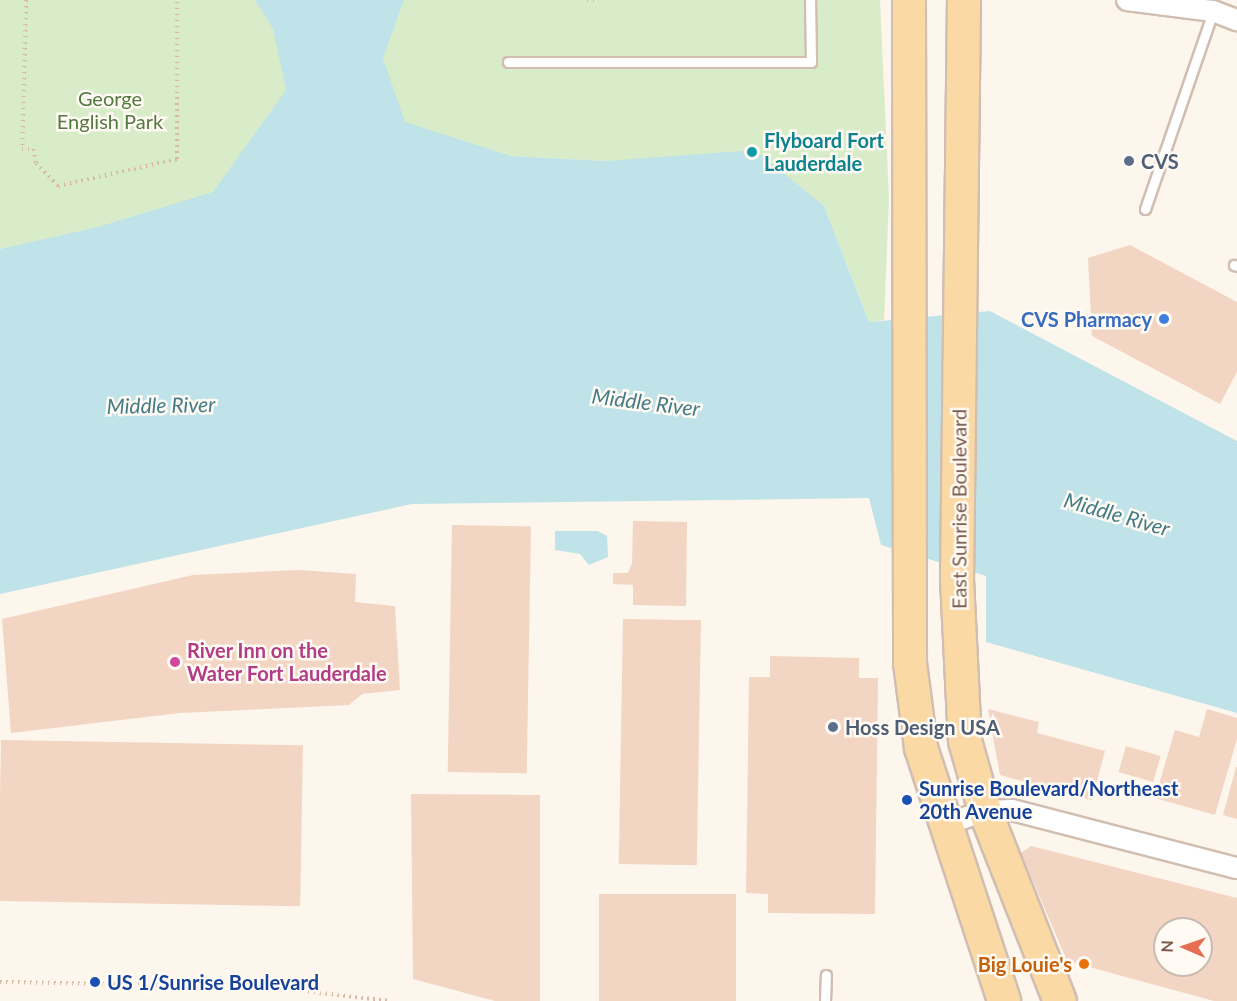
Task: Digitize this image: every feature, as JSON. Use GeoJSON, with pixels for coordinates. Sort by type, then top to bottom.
{"type":"FeatureCollection","features":[{"type":"Feature","properties":{"kind":"main road"},"geometry":{"type":"LineString","coordinates":[[909,0],[910,313],[907,558],[910,663],[921,748],[944,825],[1004,1001]]}},
{"type":"Feature","properties":{"kind":"main road","name":"East Sunrise Boulevard"},"geometry":{"type":"LineString","coordinates":[[964,0],[957,579],[965,741],[985,811],[1060,1001]]}},
{"type":"Feature","properties":{"kind":"street"},"geometry":{"type":"LineString","coordinates":[[1127,0],[1214,11],[1237,20]]}},
{"type":"Feature","properties":{"kind":"street"},"geometry":{"type":"LineString","coordinates":[[944,825],[985,811],[1012,810],[1237,868]]}},
{"type":"Feature","properties":{"kind":"lane"},"geometry":{"type":"LineString","coordinates":[[508,62],[811,62],[810,0]]}},
{"type":"Feature","properties":{"kind":"lane"},"geometry":{"type":"LineString","coordinates":[[1145,209],[1214,11]]}},
{"type":"Feature","properties":{"kind":"lane"},"geometry":{"type":"LineString","coordinates":[[825,1001],[826,975]]}},
{"type":"Feature","properties":{"kind":"path"},"geometry":{"type":"LineString","coordinates":[[26,0],[22,148],[34,149],[36,163],[58,186],[177,159],[177,0]]}},
{"type":"Feature","properties":{"kind":"path"},"geometry":{"type":"LineString","coordinates":[[587,0],[594,0]]}},
{"type":"Feature","properties":{"kind":"path"},"geometry":{"type":"LineString","coordinates":[[0,982],[272,987],[390,1001]]}},
{"type":"Feature","properties":{"kind":"green space","name":"George English Park"},"geometry":{"type":"Polygon","coordinates":[[[0,0],[880,0],[889,199],[884,320],[869,322],[824,206],[606,161],[511,156],[0,249],[0,0]]]}},
{"type":"Feature","properties":{"kind":"water","name":"Middle River"},"geometry":{"type":"Polygon","coordinates":[[[255,0],[404,0],[383,58],[405,122],[511,156],[606,161],[755,150],[824,206],[869,322],[990,311],[1237,441],[1237,713],[986,642],[986,576],[881,545],[869,498],[412,504],[0,594],[0,249],[98,227],[213,192],[286,90],[273,29],[255,0]]]}},
{"type":"Feature","properties":{"kind":"water"},"geometry":{"type":"Polygon","coordinates":[[[555,531],[598,531],[607,536],[608,557],[589,565],[580,554],[555,550],[555,531]]]}},
{"type":"Feature","properties":{"kind":"building","name":"CVS Pharmacy"},"geometry":{"type":"Polygon","coordinates":[[[1130,245],[1237,302],[1237,372],[1220,404],[1092,336],[1088,258],[1130,245]]]}},
{"type":"Feature","properties":{"kind":"building"},"geometry":{"type":"Polygon","coordinates":[[[633,521],[687,522],[686,606],[633,605],[633,585],[613,584],[613,573],[628,573],[632,563],[633,521]]]}},
{"type":"Feature","properties":{"kind":"building"},"geometry":{"type":"Polygon","coordinates":[[[452,525],[531,526],[527,773],[448,772],[452,525]]]}},
{"type":"Feature","properties":{"kind":"building"},"geometry":{"type":"Polygon","coordinates":[[[299,570],[356,574],[355,602],[395,606],[400,690],[362,694],[349,705],[180,713],[11,733],[2,619],[193,575],[299,570]]]}},
{"type":"Feature","properties":{"kind":"building"},"geometry":{"type":"Polygon","coordinates":[[[623,619],[701,620],[697,865],[619,864],[623,619]]]}},
{"type":"Feature","properties":{"kind":"building"},"geometry":{"type":"Polygon","coordinates":[[[770,656],[859,658],[859,678],[878,678],[875,914],[768,913],[768,894],[746,893],[749,677],[770,677],[770,656]]]}},
{"type":"Feature","properties":{"kind":"building"},"geometry":{"type":"Polygon","coordinates":[[[988,709],[1039,722],[1037,733],[1105,751],[1092,800],[1000,775],[988,709]]]}},
{"type":"Feature","properties":{"kind":"building"},"geometry":{"type":"Polygon","coordinates":[[[1207,709],[1237,718],[1237,739],[1215,815],[1155,798],[1175,730],[1199,737],[1207,709]]]}},
{"type":"Feature","properties":{"kind":"building"},"geometry":{"type":"Polygon","coordinates":[[[1,740],[303,745],[300,906],[0,901],[1,740]]]}},
{"type":"Feature","properties":{"kind":"building"},"geometry":{"type":"Polygon","coordinates":[[[1126,746],[1161,756],[1153,782],[1119,772],[1126,746]]]}},
{"type":"Feature","properties":{"kind":"building"},"geometry":{"type":"Polygon","coordinates":[[[1237,767],[1237,819],[1223,815],[1237,767]]]}},
{"type":"Feature","properties":{"kind":"building"},"geometry":{"type":"Polygon","coordinates":[[[411,794],[540,795],[540,1001],[495,1001],[413,979],[411,794]]]}},
{"type":"Feature","properties":{"kind":"building"},"geometry":{"type":"Polygon","coordinates":[[[1031,846],[1237,898],[1237,1001],[1214,1001],[1067,961],[1021,853],[1031,846]]]}},
{"type":"Feature","properties":{"kind":"building"},"geometry":{"type":"Polygon","coordinates":[[[599,894],[736,894],[736,1001],[599,1001],[599,894]]]}},
{"type":"Feature","properties":{"kind":"place","name":"Flyboard Fort Lauderdale"},"geometry":{"type":"Point","coordinates":[752,152]}},
{"type":"Feature","properties":{"kind":"place","name":"CVS"},"geometry":{"type":"Point","coordinates":[1129,161]}},
{"type":"Feature","properties":{"kind":"place","name":"CVS Pharmacy"},"geometry":{"type":"Point","coordinates":[1164,319]}},
{"type":"Feature","properties":{"kind":"place","name":"River Inn on the Water Fort Lauderdale"},"geometry":{"type":"Point","coordinates":[175,662]}},
{"type":"Feature","properties":{"kind":"place","name":"Hoss Design USA"},"geometry":{"type":"Point","coordinates":[833,727]}},
{"type":"Feature","properties":{"kind":"place","name":"Sunrise Boulevard/Northeast 20th Avenue"},"geometry":{"type":"Point","coordinates":[907,800]}},
{"type":"Feature","properties":{"kind":"place","name":"Big Louie's"},"geometry":{"type":"Point","coordinates":[1084,964]}},
{"type":"Feature","properties":{"kind":"place","name":"US 1/Sunrise Boulevard"},"geometry":{"type":"Point","coordinates":[95,982]}}]}
